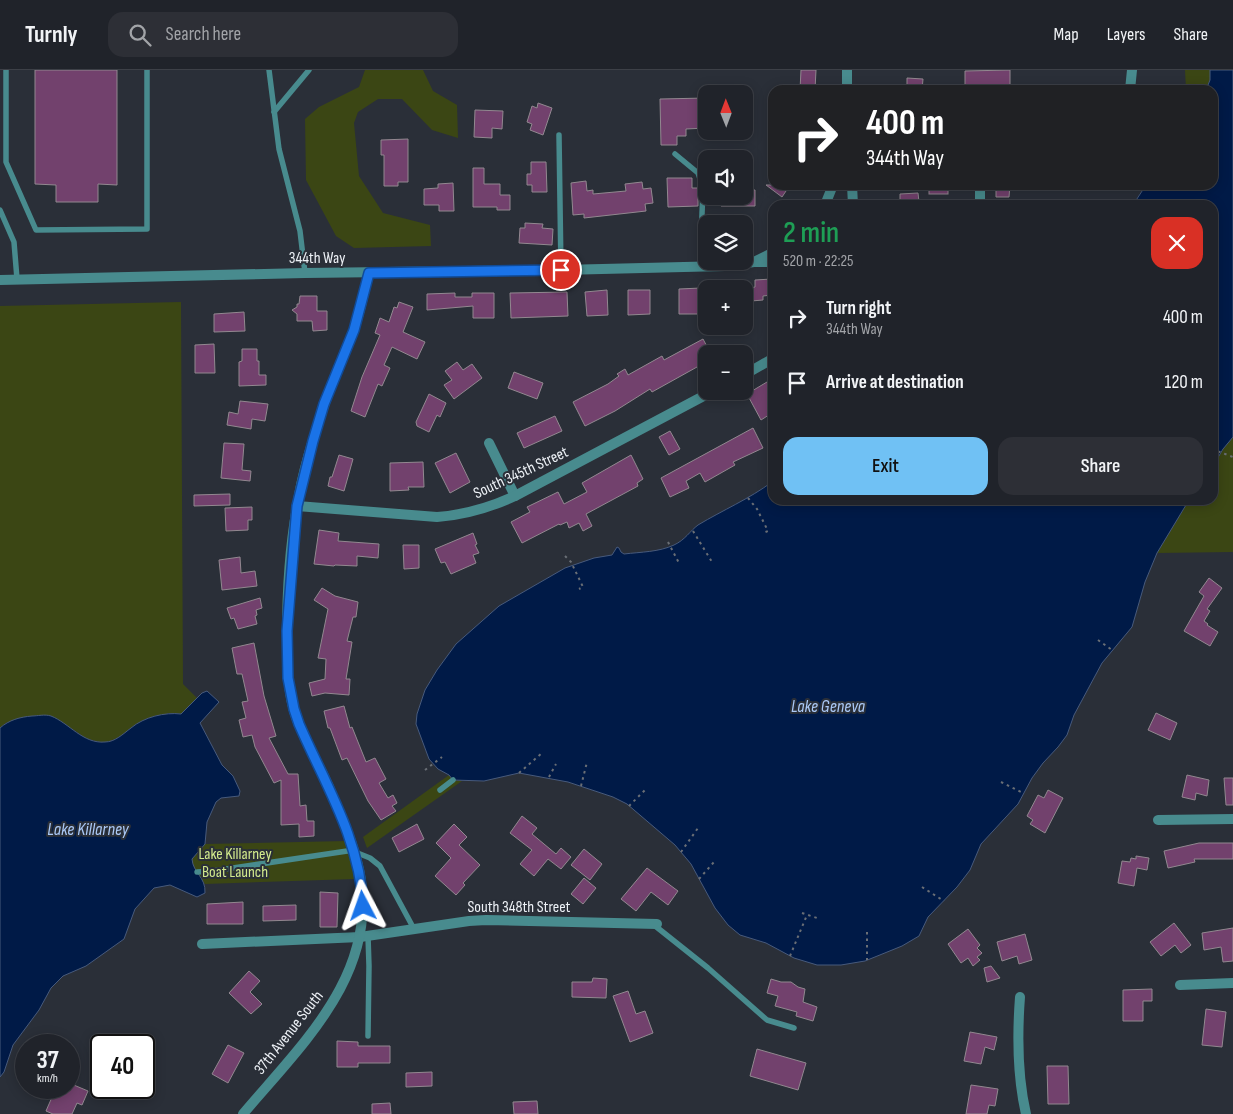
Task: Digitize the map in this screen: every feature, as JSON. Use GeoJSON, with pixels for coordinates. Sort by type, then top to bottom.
{"type":"FeatureCollection","features":[{"type":"Feature","properties":{"kind":"street"},"geometry":{"type":"LineString","coordinates":[[847,70],[847,85]]}},
{"type":"Feature","properties":{"kind":"street"},"geometry":{"type":"LineString","coordinates":[[1130,85],[1132,70]]}},
{"type":"Feature","properties":{"kind":"street"},"geometry":{"type":"LineString","coordinates":[[754,262],[768,255]]}},
{"type":"Feature","properties":{"kind":"street"},"geometry":{"type":"LineString","coordinates":[[754,262],[768,262]]}},
{"type":"Feature","properties":{"kind":"street","name":"344th Way"},"geometry":{"type":"LineString","coordinates":[[0,280],[698,266]]}},
{"type":"Feature","properties":{"kind":"street","name":"37th Avenue South"},"geometry":{"type":"LineString","coordinates":[[243,1114],[292,1059],[332,1005],[364,937],[362,889],[355,851],[338,808],[299,724],[290,694],[287,631],[297,506],[324,404],[354,330],[369,273]]}},
{"type":"Feature","properties":{"kind":"street"},"geometry":{"type":"LineString","coordinates":[[753,370],[768,362]]}},
{"type":"Feature","properties":{"kind":"street","name":"South 345th Street"},"geometry":{"type":"LineString","coordinates":[[297,506],[437,517],[477,511],[515,496],[698,399]]}},
{"type":"Feature","properties":{"kind":"street"},"geometry":{"type":"LineString","coordinates":[[489,443],[515,496]]}},
{"type":"Feature","properties":{"kind":"street"},"geometry":{"type":"LineString","coordinates":[[1158,820],[1233,819]]}},
{"type":"Feature","properties":{"kind":"street","name":"South 348th Street"},"geometry":{"type":"LineString","coordinates":[[202,944],[364,937],[486,920],[655,924]]}},
{"type":"Feature","properties":{"kind":"street"},"geometry":{"type":"LineString","coordinates":[[1180,984],[1233,983]]}},
{"type":"Feature","properties":{"kind":"street"},"geometry":{"type":"LineString","coordinates":[[1020,997],[1018,1064],[1021,1094],[1026,1114]]}},
{"type":"Feature","properties":{"kind":"lane"},"geometry":{"type":"LineString","coordinates":[[6,70],[3,129],[6,162],[36,230],[147,229],[147,70]]}},
{"type":"Feature","properties":{"kind":"lane"},"geometry":{"type":"LineString","coordinates":[[269,70],[279,149],[300,231],[305,273]]}},
{"type":"Feature","properties":{"kind":"lane"},"geometry":{"type":"LineString","coordinates":[[274,112],[309,70]]}},
{"type":"Feature","properties":{"kind":"lane"},"geometry":{"type":"LineString","coordinates":[[559,135],[561,270]]}},
{"type":"Feature","properties":{"kind":"lane"},"geometry":{"type":"LineString","coordinates":[[675,154],[698,173],[703,188],[702,215]]}},
{"type":"Feature","properties":{"kind":"lane"},"geometry":{"type":"LineString","coordinates":[[0,210],[14,242],[17,279]]}},
{"type":"Feature","properties":{"kind":"lane"},"geometry":{"type":"LineString","coordinates":[[440,790],[453,780]]}},
{"type":"Feature","properties":{"kind":"lane"},"geometry":{"type":"LineString","coordinates":[[197,872],[355,851],[370,858],[380,866],[414,930]]}},
{"type":"Feature","properties":{"kind":"lane"},"geometry":{"type":"LineString","coordinates":[[655,924],[767,1020],[794,1028]]}},
{"type":"Feature","properties":{"kind":"lane"},"geometry":{"type":"LineString","coordinates":[[364,937],[369,966],[368,1036]]}},
{"type":"Feature","properties":{"kind":"path"},"geometry":{"type":"LineString","coordinates":[[1218,451],[1233,457]]}},
{"type":"Feature","properties":{"kind":"path"},"geometry":{"type":"LineString","coordinates":[[748,498],[757,509],[768,531],[763,533]]}},
{"type":"Feature","properties":{"kind":"path"},"geometry":{"type":"LineString","coordinates":[[693,530],[712,562]]}},
{"type":"Feature","properties":{"kind":"path"},"geometry":{"type":"LineString","coordinates":[[668,542],[680,565]]}},
{"type":"Feature","properties":{"kind":"path"},"geometry":{"type":"LineString","coordinates":[[565,556],[571,562],[583,586],[579,589]]}},
{"type":"Feature","properties":{"kind":"path"},"geometry":{"type":"LineString","coordinates":[[1098,640],[1112,650]]}},
{"type":"Feature","properties":{"kind":"path"},"geometry":{"type":"LineString","coordinates":[[519,773],[542,754]]}},
{"type":"Feature","properties":{"kind":"path"},"geometry":{"type":"LineString","coordinates":[[425,770],[442,756]]}},
{"type":"Feature","properties":{"kind":"path"},"geometry":{"type":"LineString","coordinates":[[581,786],[586,762]]}},
{"type":"Feature","properties":{"kind":"path"},"geometry":{"type":"LineString","coordinates":[[548,777],[556,764]]}},
{"type":"Feature","properties":{"kind":"path"},"geometry":{"type":"LineString","coordinates":[[1001,782],[1023,793]]}},
{"type":"Feature","properties":{"kind":"path"},"geometry":{"type":"LineString","coordinates":[[630,806],[647,788]]}},
{"type":"Feature","properties":{"kind":"path"},"geometry":{"type":"LineString","coordinates":[[681,852],[698,828]]}},
{"type":"Feature","properties":{"kind":"path"},"geometry":{"type":"LineString","coordinates":[[699,878],[714,862]]}},
{"type":"Feature","properties":{"kind":"path"},"geometry":{"type":"LineString","coordinates":[[922,886],[944,901]]}},
{"type":"Feature","properties":{"kind":"path"},"geometry":{"type":"LineString","coordinates":[[802,913],[817,918]]}},
{"type":"Feature","properties":{"kind":"path"},"geometry":{"type":"LineString","coordinates":[[790,956],[807,915]]}},
{"type":"Feature","properties":{"kind":"path"},"geometry":{"type":"LineString","coordinates":[[867,932],[867,960]]}},
{"type":"Feature","properties":{"kind":"green space"},"geometry":{"type":"Polygon","coordinates":[[[365,70],[423,70],[433,91],[457,105],[458,138],[432,130],[402,99],[378,99],[358,112],[354,123],[359,176],[383,213],[430,225],[431,246],[354,248],[336,236],[306,180],[305,119],[319,107],[359,87],[365,70]]]}},
{"type":"Feature","properties":{"kind":"green space"},"geometry":{"type":"Polygon","coordinates":[[[1185,70],[1210,70],[1208,85],[1186,85],[1185,70]]]}},
{"type":"Feature","properties":{"kind":"green space"},"geometry":{"type":"Polygon","coordinates":[[[181,302],[183,684],[197,698],[181,714],[169,713],[132,727],[122,736],[105,743],[87,739],[74,730],[7,722],[0,728],[0,306],[181,302]]]}},
{"type":"Feature","properties":{"kind":"green space"},"geometry":{"type":"Polygon","coordinates":[[[1233,437],[1233,552],[1157,553],[1186,505],[1218,505],[1218,458],[1233,437]]]}},
{"type":"Feature","properties":{"kind":"green space"},"geometry":{"type":"Polygon","coordinates":[[[449,775],[453,780],[462,781],[367,848],[363,837],[449,775]]]}},
{"type":"Feature","properties":{"kind":"green space","name":"Lake Killarney Boat Launch"},"geometry":{"type":"Polygon","coordinates":[[[346,841],[355,879],[205,884],[192,866],[192,859],[205,844],[346,841]]]}},
{"type":"Feature","properties":{"kind":"water"},"geometry":{"type":"Polygon","coordinates":[[[1210,70],[1233,70],[1233,437],[1218,458],[1218,200],[1136,200],[1143,190],[1218,190],[1218,85],[1208,85],[1210,70]]]}},
{"type":"Feature","properties":{"kind":"water","name":"Lake Geneva"},"geometry":{"type":"Polygon","coordinates":[[[768,485],[768,505],[1186,505],[1157,553],[1145,582],[1132,627],[1102,663],[1074,715],[1067,735],[1032,778],[1018,804],[981,844],[970,870],[957,887],[928,917],[919,936],[902,946],[865,961],[841,965],[817,965],[794,958],[766,943],[740,935],[728,925],[715,908],[691,864],[675,845],[627,804],[613,797],[568,782],[519,773],[484,781],[453,780],[449,775],[438,769],[429,759],[416,724],[417,714],[425,690],[437,670],[456,644],[499,606],[565,568],[594,558],[612,555],[617,547],[624,554],[656,550],[674,545],[698,525],[768,485]]]}},
{"type":"Feature","properties":{"kind":"water","name":"Lake Killarney"},"geometry":{"type":"Polygon","coordinates":[[[207,691],[219,702],[200,723],[222,765],[233,776],[240,791],[239,796],[221,798],[216,802],[207,822],[205,844],[192,859],[204,883],[205,893],[197,897],[170,885],[154,888],[135,909],[124,939],[86,966],[63,976],[51,988],[39,1010],[21,1034],[15,1034],[15,1042],[4,1072],[0,1077],[0,728],[19,718],[49,715],[90,740],[109,742],[148,718],[181,714],[202,693],[207,691]]]}},
{"type":"Feature","properties":{"kind":"building"},"geometry":{"type":"Polygon","coordinates":[[[35,70],[117,70],[117,185],[98,184],[98,202],[56,202],[56,185],[35,184],[35,70]]]}},
{"type":"Feature","properties":{"kind":"building"},"geometry":{"type":"Polygon","coordinates":[[[801,70],[816,70],[815,85],[800,85],[801,70]]]}},
{"type":"Feature","properties":{"kind":"building"},"geometry":{"type":"Polygon","coordinates":[[[1010,70],[1010,85],[965,85],[965,71],[1010,70]]]}},
{"type":"Feature","properties":{"kind":"building"},"geometry":{"type":"Polygon","coordinates":[[[907,78],[923,79],[922,85],[907,85],[907,78]]]}},
{"type":"Feature","properties":{"kind":"building"},"geometry":{"type":"Polygon","coordinates":[[[698,98],[698,128],[686,129],[686,136],[677,136],[677,145],[661,145],[660,99],[698,98]]]}},
{"type":"Feature","properties":{"kind":"building"},"geometry":{"type":"Polygon","coordinates":[[[538,103],[552,108],[543,135],[530,130],[532,124],[527,122],[532,106],[537,108],[538,103]]]}},
{"type":"Feature","properties":{"kind":"building"},"geometry":{"type":"Polygon","coordinates":[[[475,110],[503,111],[502,129],[492,128],[492,138],[474,137],[475,110]]]}},
{"type":"Feature","properties":{"kind":"building"},"geometry":{"type":"Polygon","coordinates":[[[408,139],[408,182],[398,182],[398,186],[384,186],[384,155],[381,155],[381,140],[408,139]]]}},
{"type":"Feature","properties":{"kind":"building"},"geometry":{"type":"Polygon","coordinates":[[[531,162],[546,162],[547,192],[532,192],[532,185],[527,185],[527,174],[531,174],[531,162]]]}},
{"type":"Feature","properties":{"kind":"building"},"geometry":{"type":"Polygon","coordinates":[[[473,168],[484,168],[484,184],[500,184],[500,195],[510,195],[510,210],[497,210],[497,207],[473,207],[473,168]]]}},
{"type":"Feature","properties":{"kind":"building"},"geometry":{"type":"Polygon","coordinates":[[[667,178],[692,178],[692,188],[698,188],[698,206],[668,207],[667,178]]]}},
{"type":"Feature","properties":{"kind":"building"},"geometry":{"type":"Polygon","coordinates":[[[586,181],[587,191],[593,190],[593,194],[626,191],[625,184],[642,182],[643,189],[651,188],[653,203],[645,204],[646,211],[584,218],[584,214],[573,215],[571,183],[586,181]]]}},
{"type":"Feature","properties":{"kind":"building"},"geometry":{"type":"Polygon","coordinates":[[[453,183],[454,211],[439,211],[439,205],[424,205],[424,189],[438,188],[438,184],[453,183]]]}},
{"type":"Feature","properties":{"kind":"building"},"geometry":{"type":"Polygon","coordinates":[[[753,190],[755,190],[755,206],[721,206],[753,205],[753,190]]]}},
{"type":"Feature","properties":{"kind":"building"},"geometry":{"type":"Polygon","coordinates":[[[773,190],[787,190],[782,197],[773,190]]]}},
{"type":"Feature","properties":{"kind":"building"},"geometry":{"type":"Polygon","coordinates":[[[929,190],[948,190],[948,194],[929,194],[929,190]]]}},
{"type":"Feature","properties":{"kind":"building"},"geometry":{"type":"Polygon","coordinates":[[[996,190],[1010,190],[1009,197],[996,197],[996,190]]]}},
{"type":"Feature","properties":{"kind":"building"},"geometry":{"type":"Polygon","coordinates":[[[918,193],[919,200],[900,200],[900,194],[918,193]]]}},
{"type":"Feature","properties":{"kind":"building"},"geometry":{"type":"Polygon","coordinates":[[[525,223],[543,224],[542,228],[553,229],[552,245],[519,243],[520,228],[525,228],[525,223]]]}},
{"type":"Feature","properties":{"kind":"building"},"geometry":{"type":"Polygon","coordinates":[[[768,279],[768,295],[763,296],[763,300],[753,301],[753,288],[755,287],[755,280],[768,279]]]}},
{"type":"Feature","properties":{"kind":"building"},"geometry":{"type":"Polygon","coordinates":[[[698,288],[698,314],[679,314],[679,289],[698,288]]]}},
{"type":"Feature","properties":{"kind":"building"},"geometry":{"type":"Polygon","coordinates":[[[607,290],[608,315],[587,316],[585,292],[607,290]]]}},
{"type":"Feature","properties":{"kind":"building"},"geometry":{"type":"Polygon","coordinates":[[[628,290],[650,290],[650,314],[628,315],[628,290]]]}},
{"type":"Feature","properties":{"kind":"building"},"geometry":{"type":"Polygon","coordinates":[[[567,292],[568,316],[511,318],[510,293],[567,292]]]}},
{"type":"Feature","properties":{"kind":"building"},"geometry":{"type":"Polygon","coordinates":[[[455,293],[455,297],[472,297],[472,293],[494,293],[494,318],[473,318],[473,306],[427,310],[427,294],[455,293]]]}},
{"type":"Feature","properties":{"kind":"building"},"geometry":{"type":"Polygon","coordinates":[[[300,296],[317,296],[317,311],[327,311],[327,330],[313,331],[312,321],[297,321],[297,314],[292,310],[299,304],[300,296]]]}},
{"type":"Feature","properties":{"kind":"building"},"geometry":{"type":"Polygon","coordinates":[[[399,302],[413,307],[403,332],[425,342],[417,359],[392,347],[384,365],[390,368],[382,386],[378,384],[365,417],[351,411],[362,377],[380,335],[375,333],[380,318],[389,322],[394,307],[397,308],[399,302]]]}},
{"type":"Feature","properties":{"kind":"building"},"geometry":{"type":"Polygon","coordinates":[[[244,312],[245,331],[214,332],[214,314],[244,312]]]}},
{"type":"Feature","properties":{"kind":"building"},"geometry":{"type":"Polygon","coordinates":[[[703,339],[706,345],[698,345],[698,366],[652,392],[650,389],[615,411],[585,426],[573,402],[608,384],[619,376],[617,374],[625,369],[628,375],[662,356],[664,360],[703,339]]]}},
{"type":"Feature","properties":{"kind":"building"},"geometry":{"type":"Polygon","coordinates":[[[214,344],[215,373],[195,373],[195,345],[214,344]]]}},
{"type":"Feature","properties":{"kind":"building"},"geometry":{"type":"Polygon","coordinates":[[[242,349],[257,349],[259,375],[266,375],[266,385],[239,386],[239,362],[242,361],[242,349]]]}},
{"type":"Feature","properties":{"kind":"building"},"geometry":{"type":"Polygon","coordinates":[[[457,362],[463,370],[472,364],[482,378],[454,399],[444,385],[452,380],[445,371],[457,362]]]}},
{"type":"Feature","properties":{"kind":"building"},"geometry":{"type":"Polygon","coordinates":[[[514,372],[543,383],[537,399],[508,388],[514,372]]]}},
{"type":"Feature","properties":{"kind":"building"},"geometry":{"type":"Polygon","coordinates":[[[768,381],[768,416],[761,420],[750,400],[753,400],[753,390],[768,381]]]}},
{"type":"Feature","properties":{"kind":"building"},"geometry":{"type":"Polygon","coordinates":[[[429,394],[446,403],[440,417],[437,415],[429,432],[417,426],[416,422],[429,394]]]}},
{"type":"Feature","properties":{"kind":"building"},"geometry":{"type":"Polygon","coordinates":[[[240,401],[268,404],[265,421],[252,419],[251,429],[227,425],[229,412],[238,414],[240,401]]]}},
{"type":"Feature","properties":{"kind":"building"},"geometry":{"type":"Polygon","coordinates":[[[555,416],[562,431],[524,448],[517,433],[555,416]]]}},
{"type":"Feature","properties":{"kind":"building"},"geometry":{"type":"Polygon","coordinates":[[[753,428],[763,448],[733,462],[735,465],[705,482],[700,473],[686,481],[689,488],[670,497],[661,478],[753,428]]]}},
{"type":"Feature","properties":{"kind":"building"},"geometry":{"type":"Polygon","coordinates":[[[670,431],[680,449],[669,455],[659,437],[670,431]]]}},
{"type":"Feature","properties":{"kind":"building"},"geometry":{"type":"Polygon","coordinates":[[[224,443],[244,444],[242,470],[251,471],[250,481],[221,478],[224,443]]]}},
{"type":"Feature","properties":{"kind":"building"},"geometry":{"type":"Polygon","coordinates":[[[456,453],[470,482],[450,493],[435,463],[456,453]]]}},
{"type":"Feature","properties":{"kind":"building"},"geometry":{"type":"Polygon","coordinates":[[[339,455],[353,459],[344,491],[328,486],[339,455]]]}},
{"type":"Feature","properties":{"kind":"building"},"geometry":{"type":"Polygon","coordinates":[[[631,455],[643,479],[637,483],[638,486],[586,514],[592,526],[583,531],[579,523],[569,528],[567,522],[559,524],[522,543],[511,522],[530,512],[527,507],[558,492],[564,504],[587,492],[582,483],[631,455]]]}},
{"type":"Feature","properties":{"kind":"building"},"geometry":{"type":"Polygon","coordinates":[[[423,462],[424,487],[408,487],[409,490],[390,491],[390,463],[423,462]]]}},
{"type":"Feature","properties":{"kind":"building"},"geometry":{"type":"Polygon","coordinates":[[[230,494],[230,505],[194,506],[194,495],[230,494]]]}},
{"type":"Feature","properties":{"kind":"building"},"geometry":{"type":"Polygon","coordinates":[[[252,507],[252,520],[248,520],[248,530],[226,531],[225,508],[252,507]]]}},
{"type":"Feature","properties":{"kind":"building"},"geometry":{"type":"Polygon","coordinates":[[[319,530],[339,533],[338,541],[379,544],[378,558],[357,556],[357,566],[314,564],[319,530]]]}},
{"type":"Feature","properties":{"kind":"building"},"geometry":{"type":"Polygon","coordinates":[[[473,533],[477,544],[475,545],[479,553],[473,555],[476,563],[451,574],[445,562],[441,563],[435,549],[473,533]]]}},
{"type":"Feature","properties":{"kind":"building"},"geometry":{"type":"Polygon","coordinates":[[[403,545],[419,545],[419,568],[404,569],[403,545]]]}},
{"type":"Feature","properties":{"kind":"building"},"geometry":{"type":"Polygon","coordinates":[[[240,557],[241,573],[255,571],[257,586],[222,590],[219,560],[240,557]]]}},
{"type":"Feature","properties":{"kind":"building"},"geometry":{"type":"Polygon","coordinates":[[[1209,578],[1222,588],[1207,609],[1210,611],[1204,621],[1218,632],[1210,646],[1184,631],[1204,596],[1199,592],[1209,578]]]}},
{"type":"Feature","properties":{"kind":"building"},"geometry":{"type":"Polygon","coordinates":[[[322,588],[335,596],[358,602],[356,617],[353,617],[347,641],[352,642],[346,679],[350,679],[349,695],[325,693],[312,696],[309,683],[325,679],[326,659],[318,658],[328,609],[314,600],[322,588]]]}},
{"type":"Feature","properties":{"kind":"building"},"geometry":{"type":"Polygon","coordinates":[[[260,598],[262,608],[256,610],[257,624],[238,629],[234,618],[231,619],[227,608],[260,598]]]}},
{"type":"Feature","properties":{"kind":"building"},"geometry":{"type":"Polygon","coordinates":[[[254,643],[264,696],[276,736],[269,738],[288,774],[298,774],[300,806],[306,805],[307,821],[314,821],[314,836],[299,837],[299,824],[281,825],[281,780],[274,783],[255,747],[252,735],[243,737],[239,720],[246,718],[242,702],[248,701],[242,674],[237,674],[232,648],[254,643]]]}},
{"type":"Feature","properties":{"kind":"building"},"geometry":{"type":"Polygon","coordinates":[[[344,706],[350,728],[352,727],[366,762],[375,758],[386,779],[379,783],[388,798],[393,795],[397,803],[392,806],[396,811],[381,820],[368,801],[347,758],[342,760],[330,728],[328,728],[324,711],[344,706]]]}},
{"type":"Feature","properties":{"kind":"building"},"geometry":{"type":"Polygon","coordinates":[[[1156,713],[1177,723],[1170,740],[1148,730],[1156,713]]]}},
{"type":"Feature","properties":{"kind":"building"},"geometry":{"type":"Polygon","coordinates":[[[1187,775],[1209,780],[1207,796],[1196,793],[1195,800],[1182,797],[1187,775]]]}},
{"type":"Feature","properties":{"kind":"building"},"geometry":{"type":"Polygon","coordinates":[[[1224,778],[1233,778],[1233,805],[1226,805],[1224,778]]]}},
{"type":"Feature","properties":{"kind":"building"},"geometry":{"type":"Polygon","coordinates":[[[1048,790],[1063,798],[1045,833],[1030,824],[1033,820],[1027,816],[1038,795],[1044,798],[1048,790]]]}},
{"type":"Feature","properties":{"kind":"building"},"geometry":{"type":"Polygon","coordinates":[[[522,816],[537,828],[532,834],[556,854],[561,848],[571,857],[561,869],[548,859],[534,876],[520,864],[532,850],[510,833],[522,816]]]}},
{"type":"Feature","properties":{"kind":"building"},"geometry":{"type":"Polygon","coordinates":[[[417,824],[424,839],[399,852],[392,838],[417,824]]]}},
{"type":"Feature","properties":{"kind":"building"},"geometry":{"type":"Polygon","coordinates":[[[454,824],[467,837],[459,845],[480,865],[463,883],[465,885],[456,895],[435,876],[451,858],[436,843],[454,824]]]}},
{"type":"Feature","properties":{"kind":"building"},"geometry":{"type":"Polygon","coordinates":[[[1199,843],[1233,843],[1233,859],[1194,859],[1195,862],[1168,868],[1164,851],[1199,843]]]}},
{"type":"Feature","properties":{"kind":"building"},"geometry":{"type":"Polygon","coordinates":[[[584,849],[602,864],[590,880],[571,865],[584,849]]]}},
{"type":"Feature","properties":{"kind":"building"},"geometry":{"type":"Polygon","coordinates":[[[1136,856],[1149,858],[1147,870],[1137,868],[1134,886],[1118,883],[1122,861],[1130,862],[1131,858],[1136,859],[1136,856]]]}},
{"type":"Feature","properties":{"kind":"building"},"geometry":{"type":"Polygon","coordinates":[[[647,868],[678,891],[668,905],[651,892],[636,911],[621,899],[647,868]]]}},
{"type":"Feature","properties":{"kind":"building"},"geometry":{"type":"Polygon","coordinates":[[[584,878],[596,888],[583,904],[571,894],[584,878]]]}},
{"type":"Feature","properties":{"kind":"building"},"geometry":{"type":"Polygon","coordinates":[[[320,892],[338,893],[337,927],[320,927],[320,892]]]}},
{"type":"Feature","properties":{"kind":"building"},"geometry":{"type":"Polygon","coordinates":[[[243,902],[243,924],[207,924],[207,904],[243,902]]]}},
{"type":"Feature","properties":{"kind":"building"},"geometry":{"type":"Polygon","coordinates":[[[296,905],[296,920],[263,921],[263,906],[296,905]]]}},
{"type":"Feature","properties":{"kind":"building"},"geometry":{"type":"Polygon","coordinates":[[[1174,923],[1191,945],[1181,953],[1175,945],[1161,956],[1150,942],[1174,923]]]}},
{"type":"Feature","properties":{"kind":"building"},"geometry":{"type":"Polygon","coordinates":[[[1233,928],[1233,961],[1223,962],[1221,947],[1204,950],[1202,933],[1233,928]]]}},
{"type":"Feature","properties":{"kind":"building"},"geometry":{"type":"Polygon","coordinates":[[[968,929],[980,945],[977,948],[982,953],[977,957],[980,960],[973,966],[968,958],[961,963],[948,944],[968,929]]]}},
{"type":"Feature","properties":{"kind":"building"},"geometry":{"type":"Polygon","coordinates":[[[1025,934],[1032,960],[1019,964],[1017,956],[1002,961],[997,942],[1025,934]]]}},
{"type":"Feature","properties":{"kind":"building"},"geometry":{"type":"Polygon","coordinates":[[[991,966],[1000,978],[987,982],[984,968],[991,966]]]}},
{"type":"Feature","properties":{"kind":"building"},"geometry":{"type":"Polygon","coordinates":[[[249,971],[260,981],[250,992],[262,1004],[251,1014],[229,993],[249,971]]]}},
{"type":"Feature","properties":{"kind":"building"},"geometry":{"type":"Polygon","coordinates":[[[593,978],[607,979],[606,998],[572,997],[572,982],[592,982],[593,978]]]}},
{"type":"Feature","properties":{"kind":"building"},"geometry":{"type":"Polygon","coordinates":[[[771,979],[791,982],[805,989],[803,1002],[817,1007],[813,1021],[796,1016],[797,1012],[775,1006],[778,996],[767,993],[771,979]]]}},
{"type":"Feature","properties":{"kind":"building"},"geometry":{"type":"Polygon","coordinates":[[[1152,989],[1152,1001],[1143,1001],[1143,1021],[1123,1021],[1123,990],[1152,989]]]}},
{"type":"Feature","properties":{"kind":"building"},"geometry":{"type":"Polygon","coordinates":[[[628,991],[636,1014],[645,1011],[653,1033],[630,1042],[613,996],[628,991]]]}},
{"type":"Feature","properties":{"kind":"building"},"geometry":{"type":"Polygon","coordinates":[[[1206,1009],[1226,1012],[1222,1047],[1202,1045],[1206,1009]]]}},
{"type":"Feature","properties":{"kind":"building"},"geometry":{"type":"Polygon","coordinates":[[[970,1032],[997,1037],[994,1050],[985,1047],[981,1064],[964,1061],[970,1032]]]}},
{"type":"Feature","properties":{"kind":"building"},"geometry":{"type":"Polygon","coordinates":[[[337,1041],[358,1042],[358,1046],[390,1046],[390,1063],[358,1063],[358,1067],[337,1067],[337,1041]]]}},
{"type":"Feature","properties":{"kind":"building"},"geometry":{"type":"Polygon","coordinates":[[[228,1045],[244,1053],[228,1083],[212,1074],[228,1045]]]}},
{"type":"Feature","properties":{"kind":"building"},"geometry":{"type":"Polygon","coordinates":[[[757,1049],[806,1063],[798,1090],[750,1076],[757,1049]]]}},
{"type":"Feature","properties":{"kind":"building"},"geometry":{"type":"Polygon","coordinates":[[[1047,1066],[1068,1066],[1069,1104],[1048,1104],[1047,1066]]]}},
{"type":"Feature","properties":{"kind":"building"},"geometry":{"type":"Polygon","coordinates":[[[432,1072],[432,1086],[406,1087],[406,1073],[432,1072]]]}},
{"type":"Feature","properties":{"kind":"building"},"geometry":{"type":"Polygon","coordinates":[[[971,1085],[998,1089],[995,1106],[989,1105],[987,1114],[966,1114],[971,1085]]]}},
{"type":"Feature","properties":{"kind":"building"},"geometry":{"type":"Polygon","coordinates":[[[80,1088],[88,1091],[82,1105],[77,1103],[72,1114],[53,1114],[46,1111],[51,1099],[80,1099],[80,1088]]]}},
{"type":"Feature","properties":{"kind":"building"},"geometry":{"type":"Polygon","coordinates":[[[537,1101],[538,1114],[514,1114],[513,1102],[537,1101]]]}},
{"type":"Feature","properties":{"kind":"building"},"geometry":{"type":"Polygon","coordinates":[[[390,1103],[391,1114],[372,1114],[372,1104],[390,1103]]]}},
{"type":"Feature","properties":{"kind":"route"},"geometry":{"type":"LineString","coordinates":[[363,906],[360,872],[354,850],[342,817],[299,724],[290,694],[288,678],[287,631],[296,513],[302,482],[324,404],[354,330],[369,273],[561,270]]}}]}
